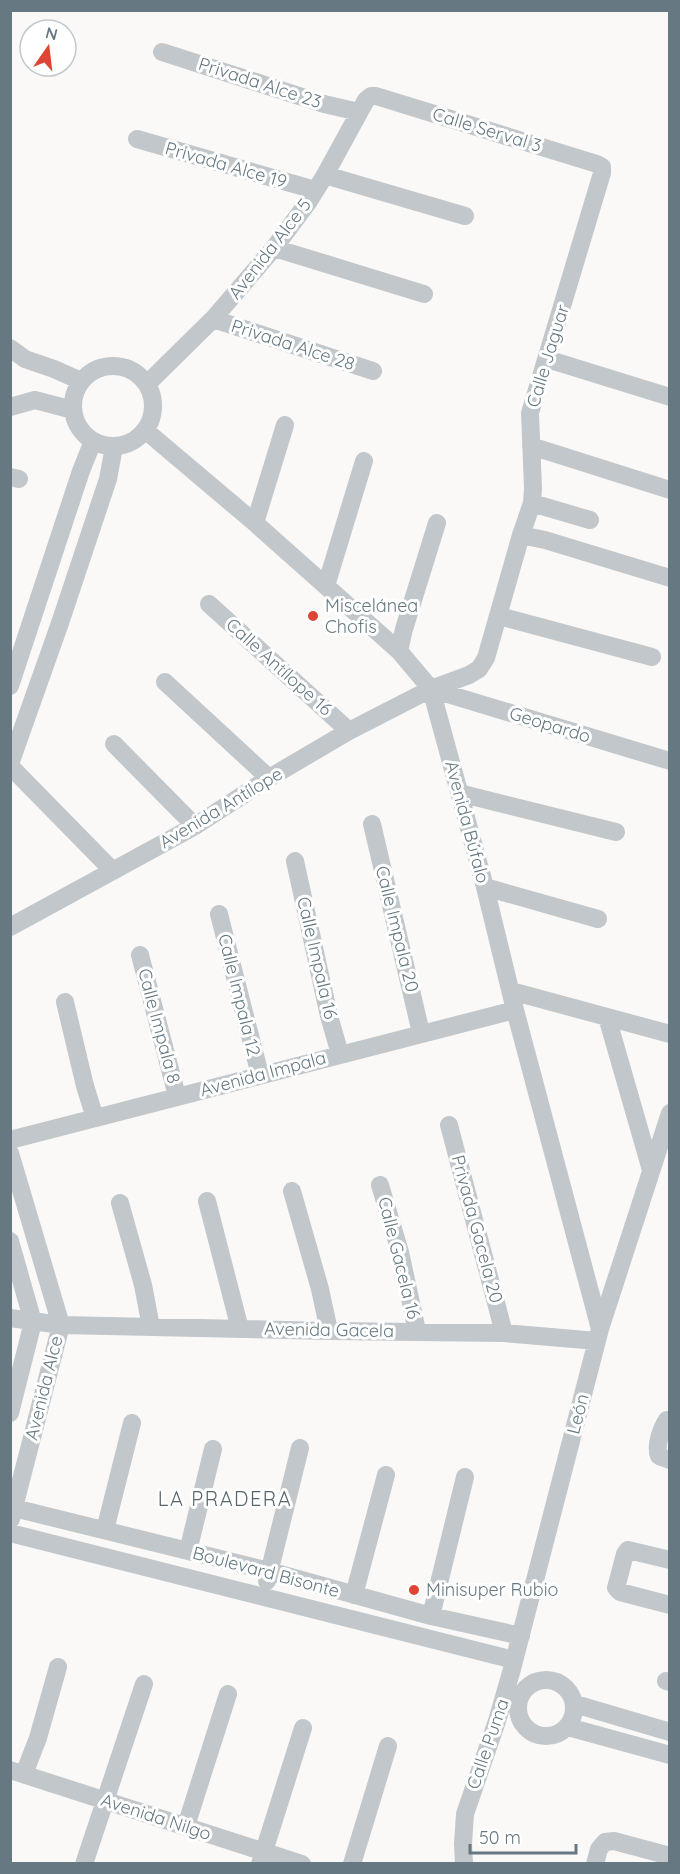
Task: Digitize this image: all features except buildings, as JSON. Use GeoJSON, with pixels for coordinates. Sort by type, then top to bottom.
{"type":"FeatureCollection","features":[{"type":"Feature","properties":{"kind":"street","name":"Privada Alce 23"},"geometry":{"type":"LineString","coordinates":[[162,52],[324,104],[359,112]]}},
{"type":"Feature","properties":{"kind":"street","name":"Avenida Alce 5"},"geometry":{"type":"LineString","coordinates":[[147,384],[213,319],[274,248],[320,183],[366,100],[371,96]]}},
{"type":"Feature","properties":{"kind":"street","name":"Calle Serval 3"},"geometry":{"type":"LineString","coordinates":[[371,96],[586,160],[602,167]]}},
{"type":"Feature","properties":{"kind":"street","name":"Privada Alce 19"},"geometry":{"type":"LineString","coordinates":[[137,139],[465,216]]}},
{"type":"Feature","properties":{"kind":"street","name":"Calle Jaguar"},"geometry":{"type":"LineString","coordinates":[[431,688],[470,675],[480,669],[486,658],[532,503],[530,413],[602,167]]}},
{"type":"Feature","properties":{"kind":"street"},"geometry":{"type":"LineString","coordinates":[[274,248],[424,294]]}},
{"type":"Feature","properties":{"kind":"street","name":"Privada Alce 28"},"geometry":{"type":"LineString","coordinates":[[213,319],[373,371]]}},
{"type":"Feature","properties":{"kind":"street"},"geometry":{"type":"LineString","coordinates":[[10,348],[25,359],[81,381]]}},
{"type":"Feature","properties":{"kind":"street"},"geometry":{"type":"LineString","coordinates":[[547,359],[669,397]]}},
{"type":"Feature","properties":{"kind":"street"},"geometry":{"type":"LineString","coordinates":[[107,366],[122,367],[136,373],[147,384],[153,399],[152,416],[145,430],[136,439],[125,445],[114,447],[93,441],[83,433],[76,422],[73,410],[74,395],[81,381],[93,371],[107,366]]}},
{"type":"Feature","properties":{"kind":"street"},"geometry":{"type":"LineString","coordinates":[[10,407],[35,399],[73,410]]}},
{"type":"Feature","properties":{"kind":"street"},"geometry":{"type":"LineString","coordinates":[[255,524],[285,425]]}},
{"type":"Feature","properties":{"kind":"street","name":"Avenida Búfalo"},"geometry":{"type":"LineString","coordinates":[[145,430],[399,651],[431,688],[485,887],[598,1335]]}},
{"type":"Feature","properties":{"kind":"street"},"geometry":{"type":"LineString","coordinates":[[10,686],[93,441]]}},
{"type":"Feature","properties":{"kind":"street"},"geometry":{"type":"LineString","coordinates":[[531,446],[669,490]]}},
{"type":"Feature","properties":{"kind":"street"},"geometry":{"type":"LineString","coordinates":[[113,871],[10,765],[104,490],[114,447]]}},
{"type":"Feature","properties":{"kind":"street"},"geometry":{"type":"LineString","coordinates":[[326,586],[364,461]]}},
{"type":"Feature","properties":{"kind":"street"},"geometry":{"type":"LineString","coordinates":[[532,503],[590,520]]}},
{"type":"Feature","properties":{"kind":"street"},"geometry":{"type":"LineString","coordinates":[[399,651],[437,523]]}},
{"type":"Feature","properties":{"kind":"street"},"geometry":{"type":"LineString","coordinates":[[521,535],[669,578]]}},
{"type":"Feature","properties":{"kind":"street","name":"Calle Antílope 16"},"geometry":{"type":"LineString","coordinates":[[209,604],[350,731]]}},
{"type":"Feature","properties":{"kind":"street"},"geometry":{"type":"LineString","coordinates":[[499,616],[652,657]]}},
{"type":"Feature","properties":{"kind":"street"},"geometry":{"type":"LineString","coordinates":[[165,682],[269,778]]}},
{"type":"Feature","properties":{"kind":"street","name":"Avenida Antílope"},"geometry":{"type":"LineString","coordinates":[[10,927],[195,826],[269,778],[431,688]]}},
{"type":"Feature","properties":{"kind":"street","name":"Geopardo"},"geometry":{"type":"LineString","coordinates":[[431,688],[669,761]]}},
{"type":"Feature","properties":{"kind":"street"},"geometry":{"type":"LineString","coordinates":[[114,744],[195,826]]}},
{"type":"Feature","properties":{"kind":"street"},"geometry":{"type":"LineString","coordinates":[[459,793],[616,832]]}},
{"type":"Feature","properties":{"kind":"street","name":"Calle Impala 20"},"geometry":{"type":"LineString","coordinates":[[372,824],[421,1033]]}},
{"type":"Feature","properties":{"kind":"street","name":"Calle Impala 16"},"geometry":{"type":"LineString","coordinates":[[295,861],[329,1016],[340,1054]]}},
{"type":"Feature","properties":{"kind":"street"},"geometry":{"type":"LineString","coordinates":[[485,887],[598,919]]}},
{"type":"Feature","properties":{"kind":"street","name":"Calle Impala 12"},"geometry":{"type":"LineString","coordinates":[[219,914],[260,1075]]}},
{"type":"Feature","properties":{"kind":"street","name":"Calle Impala 8"},"geometry":{"type":"LineString","coordinates":[[140,955],[177,1096]]}},
{"type":"Feature","properties":{"kind":"street"},"geometry":{"type":"LineString","coordinates":[[511,991],[669,1034]]}},
{"type":"Feature","properties":{"kind":"street"},"geometry":{"type":"LineString","coordinates":[[65,1002],[95,1118]]}},
{"type":"Feature","properties":{"kind":"street","name":"Avenida Impala"},"geometry":{"type":"LineString","coordinates":[[10,1140],[515,1010]]}},
{"type":"Feature","properties":{"kind":"street"},"geometry":{"type":"LineString","coordinates":[[607,1017],[651,1170]]}},
{"type":"Feature","properties":{"kind":"street","name":"León"},"geometry":{"type":"LineString","coordinates":[[513,1664],[598,1335],[669,1113]]}},
{"type":"Feature","properties":{"kind":"street","name":"Privada Gacela 20"},"geometry":{"type":"LineString","coordinates":[[449,1125],[504,1333]]}},
{"type":"Feature","properties":{"kind":"street"},"geometry":{"type":"LineString","coordinates":[[10,1154],[61,1325]]}},
{"type":"Feature","properties":{"kind":"street","name":"Calle Gacela 16"},"geometry":{"type":"LineString","coordinates":[[380,1185],[402,1262],[417,1331]]}},
{"type":"Feature","properties":{"kind":"street"},"geometry":{"type":"LineString","coordinates":[[292,1191],[320,1289],[329,1331]]}},
{"type":"Feature","properties":{"kind":"street"},"geometry":{"type":"LineString","coordinates":[[207,1201],[240,1329]]}},
{"type":"Feature","properties":{"kind":"street"},"geometry":{"type":"LineString","coordinates":[[120,1203],[143,1285],[150,1328]]}},
{"type":"Feature","properties":{"kind":"street"},"geometry":{"type":"LineString","coordinates":[[10,1241],[33,1322]]}},
{"type":"Feature","properties":{"kind":"street","name":"Avenida Gacela"},"geometry":{"type":"LineString","coordinates":[[10,1318],[61,1325],[150,1328],[598,1335]]}},
{"type":"Feature","properties":{"kind":"street","name":"Avenida Alce"},"geometry":{"type":"LineString","coordinates":[[10,1413],[33,1322]]}},
{"type":"Feature","properties":{"kind":"street","name":"Avenida Alce"},"geometry":{"type":"LineString","coordinates":[[12,1512],[61,1325]]}},
{"type":"Feature","properties":{"kind":"street"},"geometry":{"type":"LineString","coordinates":[[669,1419],[663,1426],[657,1452],[659,1456],[669,1460]]}},
{"type":"Feature","properties":{"kind":"street"},"geometry":{"type":"LineString","coordinates":[[105,1530],[132,1423]]}},
{"type":"Feature","properties":{"kind":"street"},"geometry":{"type":"LineString","coordinates":[[263,1597],[300,1448]]}},
{"type":"Feature","properties":{"kind":"street"},"geometry":{"type":"LineString","coordinates":[[188,1551],[213,1449]]}},
{"type":"Feature","properties":{"kind":"street"},"geometry":{"type":"LineString","coordinates":[[354,1595],[386,1474]]}},
{"type":"Feature","properties":{"kind":"street"},"geometry":{"type":"LineString","coordinates":[[430,1616],[465,1477]]}},
{"type":"Feature","properties":{"kind":"street","name":"Boulevard Bisonte"},"geometry":{"type":"LineString","coordinates":[[12,1512],[105,1530],[269,1571],[430,1616],[521,1636]]}},
{"type":"Feature","properties":{"kind":"street","name":"Boulevard Bisonte"},"geometry":{"type":"LineString","coordinates":[[10,1533],[263,1597],[513,1664],[546,1679]]}},
{"type":"Feature","properties":{"kind":"street"},"geometry":{"type":"LineString","coordinates":[[669,1560],[628,1550],[616,1588],[620,1592],[669,1605]]}},
{"type":"Feature","properties":{"kind":"street","name":"Calle Puma"},"geometry":{"type":"LineString","coordinates":[[464,1863],[465,1814],[497,1721],[513,1664]]}},
{"type":"Feature","properties":{"kind":"street"},"geometry":{"type":"LineString","coordinates":[[17,1772],[38,1737],[58,1667]]}},
{"type":"Feature","properties":{"kind":"street"},"geometry":{"type":"LineString","coordinates":[[497,1721],[531,1732],[546,1736],[562,1732],[575,1712],[568,1689],[562,1684],[546,1679],[538,1680],[525,1689],[518,1704],[520,1719],[531,1732]]}},
{"type":"Feature","properties":{"kind":"street"},"geometry":{"type":"LineString","coordinates":[[84,1863],[144,1684]]}},
{"type":"Feature","properties":{"kind":"street"},"geometry":{"type":"LineString","coordinates":[[186,1826],[228,1694]]}},
{"type":"Feature","properties":{"kind":"street"},"geometry":{"type":"LineString","coordinates":[[574,1704],[669,1732]]}},
{"type":"Feature","properties":{"kind":"street"},"geometry":{"type":"LineString","coordinates":[[568,1726],[669,1755]]}},
{"type":"Feature","properties":{"kind":"street"},"geometry":{"type":"LineString","coordinates":[[261,1857],[303,1728]]}},
{"type":"Feature","properties":{"kind":"street"},"geometry":{"type":"LineString","coordinates":[[352,1863],[388,1746]]}},
{"type":"Feature","properties":{"kind":"street","name":"Avenida Nilgo"},"geometry":{"type":"LineString","coordinates":[[17,1772],[186,1826],[261,1857],[302,1863]]}},
{"type":"Feature","properties":{"kind":"street"},"geometry":{"type":"LineString","coordinates":[[595,1863],[599,1849],[604,1842],[614,1841],[669,1856]]}},
{"type":"Feature","properties":{"kind":"place","name":"Miscelánea Chofis"},"geometry":{"type":"Point","coordinates":[313,616]}},
{"type":"Feature","properties":{"kind":"place","name":"Minisuper Rubio"},"geometry":{"type":"Point","coordinates":[414,1590]}},
{"type":"Feature","properties":{"kind":"district","name":"LA PRADERA"},"geometry":{"type":"Point","coordinates":[225,1499]}}]}
